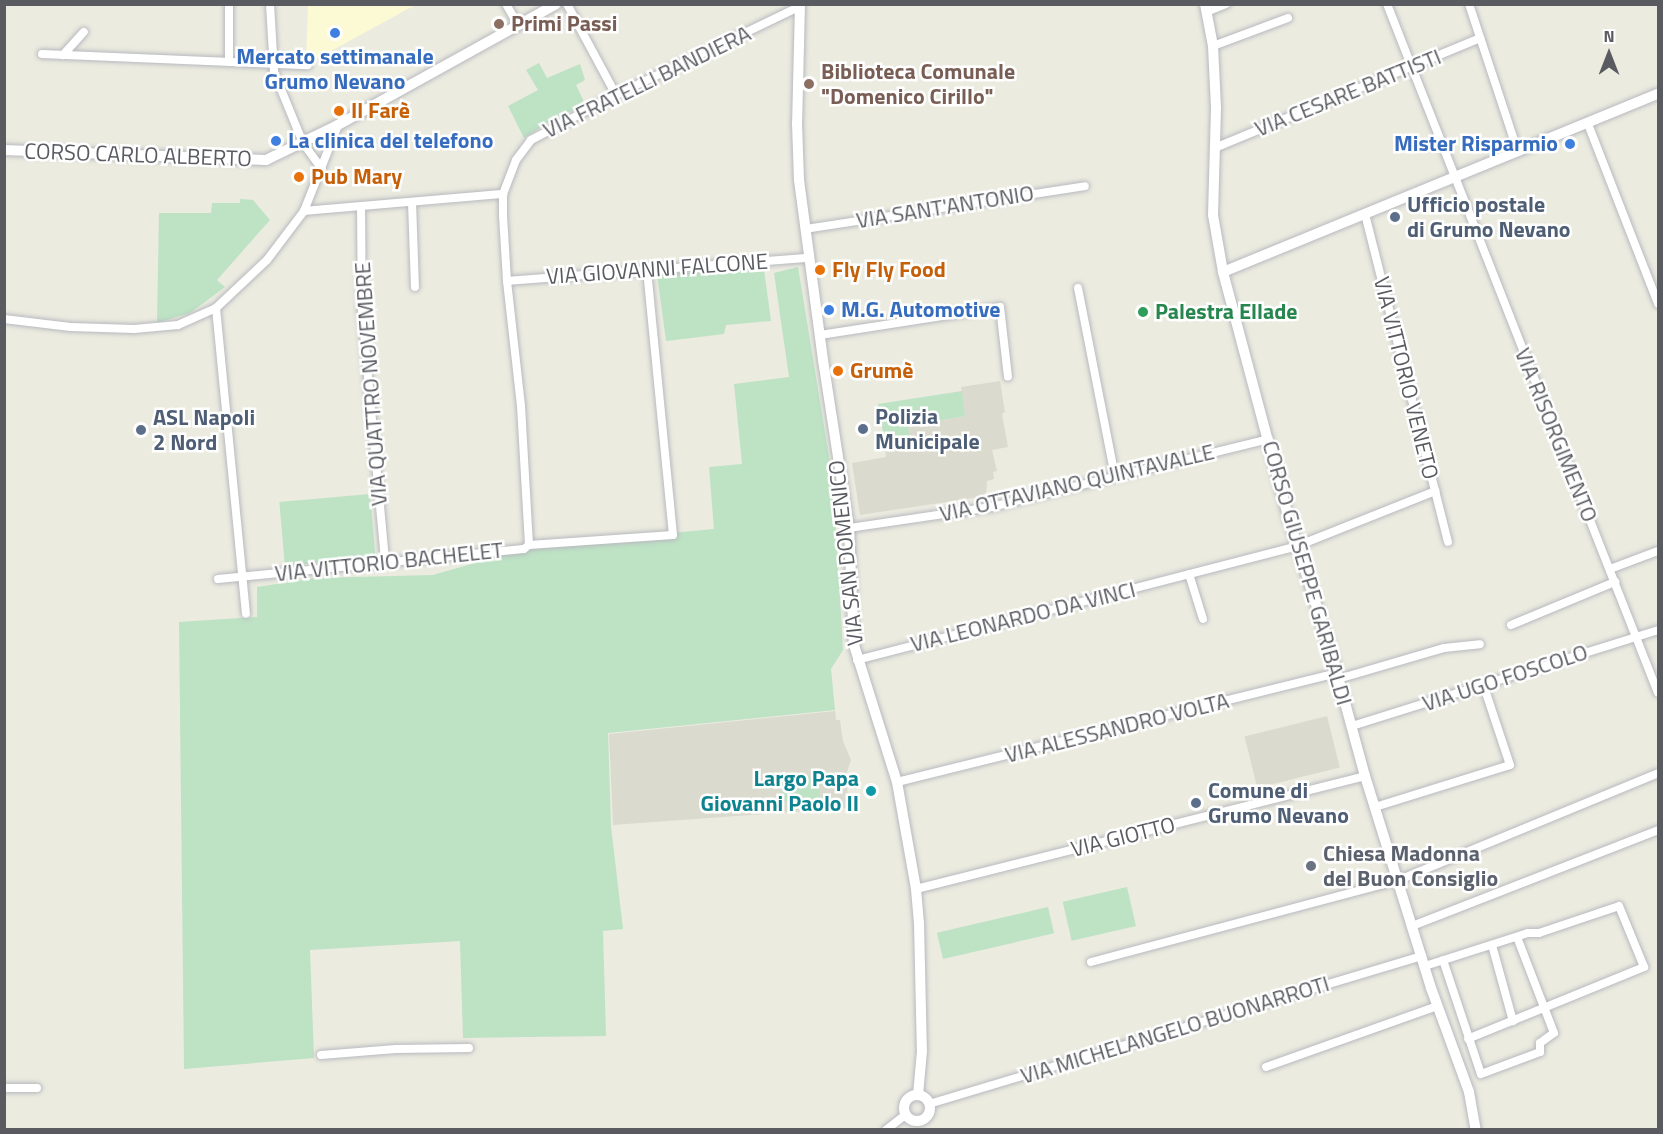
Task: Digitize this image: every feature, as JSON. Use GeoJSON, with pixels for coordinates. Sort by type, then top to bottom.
{"type":"FeatureCollection","features":[{"type":"Feature","properties":{"kind":"street"},"geometry":{"type":"LineString","coordinates":[[229,4],[229,62]]}},
{"type":"Feature","properties":{"kind":"street"},"geometry":{"type":"LineString","coordinates":[[270,4],[274,72],[303,143],[322,169]]}},
{"type":"Feature","properties":{"kind":"street"},"geometry":{"type":"LineString","coordinates":[[506,4],[518,25]]}},
{"type":"Feature","properties":{"kind":"street","name":"CORSO CARLO ALBERTO"},"geometry":{"type":"LineString","coordinates":[[4,150],[253,160],[278,156],[556,4]]}},
{"type":"Feature","properties":{"kind":"street"},"geometry":{"type":"LineString","coordinates":[[567,4],[616,95]]}},
{"type":"Feature","properties":{"kind":"street"},"geometry":{"type":"LineString","coordinates":[[1206,8],[1226,4]]}},
{"type":"Feature","properties":{"kind":"street","name":"VIA RISORGIMENTO"},"geometry":{"type":"LineString","coordinates":[[1387,4],[1659,693]]}},
{"type":"Feature","properties":{"kind":"street"},"geometry":{"type":"LineString","coordinates":[[1472,5],[1480,38],[1518,152]]}},
{"type":"Feature","properties":{"kind":"street","name":"VIA FRATELLI BANDIERA"},"geometry":{"type":"LineString","coordinates":[[530,543],[521,406],[507,281],[503,194],[516,160],[531,140],[616,95],[800,6]]}},
{"type":"Feature","properties":{"kind":"street","name":"VIA SAN DOMENICO"},"geometry":{"type":"LineString","coordinates":[[800,6],[797,123],[799,180],[808,258],[853,528],[852,624],[857,660],[897,782],[916,888],[922,1051],[918,1095]]}},
{"type":"Feature","properties":{"kind":"street","name":"CORSO GIUSEPPE GARIBALDI"},"geometry":{"type":"LineString","coordinates":[[1206,8],[1212,46],[1217,147],[1213,215],[1223,272],[1269,439],[1294,547],[1338,676],[1365,776],[1437,1006],[1469,1092],[1476,1130]]}},
{"type":"Feature","properties":{"kind":"street"},"geometry":{"type":"LineString","coordinates":[[1212,46],[1288,18]]}},
{"type":"Feature","properties":{"kind":"street"},"geometry":{"type":"LineString","coordinates":[[63,55],[84,32]]}},
{"type":"Feature","properties":{"kind":"street","name":"VIA CESARE BATTISTI"},"geometry":{"type":"LineString","coordinates":[[1217,147],[1480,38]]}},
{"type":"Feature","properties":{"kind":"street"},"geometry":{"type":"LineString","coordinates":[[42,54],[308,65]]}},
{"type":"Feature","properties":{"kind":"street"},"geometry":{"type":"LineString","coordinates":[[1223,272],[1659,94]]}},
{"type":"Feature","properties":{"kind":"street"},"geometry":{"type":"LineString","coordinates":[[4,319],[71,327],[134,329],[178,325],[216,308],[267,260],[304,211],[340,124]]}},
{"type":"Feature","properties":{"kind":"street"},"geometry":{"type":"LineString","coordinates":[[1588,124],[1659,304]]}},
{"type":"Feature","properties":{"kind":"street","name":"VIA SANT'ANTONIO"},"geometry":{"type":"LineString","coordinates":[[805,229],[1085,186]]}},
{"type":"Feature","properties":{"kind":"street"},"geometry":{"type":"LineString","coordinates":[[304,211],[503,194]]}},
{"type":"Feature","properties":{"kind":"street"},"geometry":{"type":"LineString","coordinates":[[411,202],[415,287]]}},
{"type":"Feature","properties":{"kind":"street","name":"VIA QUATTRO NOVEMBRE"},"geometry":{"type":"LineString","coordinates":[[361,206],[362,312],[385,562]]}},
{"type":"Feature","properties":{"kind":"street","name":"VIA VITTORIO VENETO"},"geometry":{"type":"LineString","coordinates":[[1365,214],[1448,542]]}},
{"type":"Feature","properties":{"kind":"street","name":"VIA GIOVANNI FALCONE"},"geometry":{"type":"LineString","coordinates":[[507,281],[808,258]]}},
{"type":"Feature","properties":{"kind":"street","name":"VIA VITTORIO BACHELET"},"geometry":{"type":"LineString","coordinates":[[218,579],[524,549],[530,543],[673,535],[647,269]]}},
{"type":"Feature","properties":{"kind":"street"},"geometry":{"type":"LineString","coordinates":[[1078,288],[1115,477]]}},
{"type":"Feature","properties":{"kind":"street"},"geometry":{"type":"LineString","coordinates":[[820,335],[1000,307],[1008,377]]}},
{"type":"Feature","properties":{"kind":"street"},"geometry":{"type":"LineString","coordinates":[[216,308],[246,614]]}},
{"type":"Feature","properties":{"kind":"street","name":"VIA OTTAVIANO QUINTAVALLE"},"geometry":{"type":"LineString","coordinates":[[853,528],[992,507],[1269,439]]}},
{"type":"Feature","properties":{"kind":"street","name":"VIA LEONARDO DA VINCI"},"geometry":{"type":"LineString","coordinates":[[857,660],[1294,547],[1435,491]]}},
{"type":"Feature","properties":{"kind":"street"},"geometry":{"type":"LineString","coordinates":[[1610,569],[1659,551]]}},
{"type":"Feature","properties":{"kind":"street"},"geometry":{"type":"LineString","coordinates":[[1189,574],[1203,619]]}},
{"type":"Feature","properties":{"kind":"street"},"geometry":{"type":"LineString","coordinates":[[1511,625],[1615,582]]}},
{"type":"Feature","properties":{"kind":"street","name":"VIA UGO FOSCOLO"},"geometry":{"type":"LineString","coordinates":[[1352,726],[1659,630]]}},
{"type":"Feature","properties":{"kind":"street","name":"VIA ALESSANDRO VOLTA"},"geometry":{"type":"LineString","coordinates":[[897,782],[1338,676],[1444,648],[1480,644]]}},
{"type":"Feature","properties":{"kind":"street"},"geometry":{"type":"LineString","coordinates":[[1375,807],[1510,765],[1484,684]]}},
{"type":"Feature","properties":{"kind":"street"},"geometry":{"type":"LineString","coordinates":[[1091,962],[1399,880],[1659,773]]}},
{"type":"Feature","properties":{"kind":"street","name":"VIA GIOTTO"},"geometry":{"type":"LineString","coordinates":[[916,888],[1365,776]]}},
{"type":"Feature","properties":{"kind":"street"},"geometry":{"type":"LineString","coordinates":[[1412,926],[1659,830]]}},
{"type":"Feature","properties":{"kind":"street","name":"VIA MICHELANGELO BUONARROTI"},"geometry":{"type":"LineString","coordinates":[[929,1104],[1423,961],[1443,960],[1517,937],[1539,933],[1619,906],[1644,967],[1544,1008]]}},
{"type":"Feature","properties":{"kind":"street"},"geometry":{"type":"LineString","coordinates":[[1443,960],[1480,1074],[1540,1052],[1540,1043],[1554,1033],[1517,937]]}},
{"type":"Feature","properties":{"kind":"street"},"geometry":{"type":"LineString","coordinates":[[1492,945],[1513,1021]]}},
{"type":"Feature","properties":{"kind":"street"},"geometry":{"type":"LineString","coordinates":[[1266,1067],[1437,1006]]}},
{"type":"Feature","properties":{"kind":"street"},"geometry":{"type":"LineString","coordinates":[[1468,1039],[1544,1008]]}},
{"type":"Feature","properties":{"kind":"street"},"geometry":{"type":"LineString","coordinates":[[321,1055],[396,1048],[469,1048]]}},
{"type":"Feature","properties":{"kind":"street"},"geometry":{"type":"LineString","coordinates":[[4,1088],[37,1088]]}},
{"type":"Feature","properties":{"kind":"street"},"geometry":{"type":"LineString","coordinates":[[918,1095],[929,1104],[927,1117],[915,1126],[905,1115],[904,1103],[910,1097],[918,1095]]}},
{"type":"Feature","properties":{"kind":"street"},"geometry":{"type":"LineString","coordinates":[[886,1130],[905,1115]]}},
{"type":"Feature","properties":{"kind":"shaded area","name":"Mercato settimanale Grumo Nevano"},"geometry":{"type":"Polygon","coordinates":[[[308,5],[415,5],[311,62],[306,61],[308,5]]]}},
{"type":"Feature","properties":{"kind":"shaded area"},"geometry":{"type":"Polygon","coordinates":[[[1000,381],[1005,412],[1002,414],[1008,447],[992,450],[997,471],[993,472],[994,479],[987,481],[986,496],[860,515],[852,463],[886,457],[885,444],[910,438],[908,426],[965,416],[961,387],[1000,381]]]}},
{"type":"Feature","properties":{"kind":"shaded area"},"geometry":{"type":"Polygon","coordinates":[[[835,711],[836,720],[840,720],[843,741],[851,760],[846,775],[849,808],[613,825],[609,734],[835,711]]]}},
{"type":"Feature","properties":{"kind":"shaded area"},"geometry":{"type":"Polygon","coordinates":[[[1327,716],[1340,767],[1257,788],[1245,737],[1327,716]]]}},
{"type":"Feature","properties":{"kind":"green space"},"geometry":{"type":"Polygon","coordinates":[[[539,63],[547,78],[580,64],[585,80],[576,85],[586,106],[558,116],[524,138],[508,106],[538,90],[526,70],[539,63]]]}},
{"type":"Feature","properties":{"kind":"green space"},"geometry":{"type":"Polygon","coordinates":[[[240,199],[253,200],[270,220],[217,280],[225,287],[190,313],[157,323],[159,213],[211,213],[212,203],[240,203],[240,199]]]}},
{"type":"Feature","properties":{"kind":"green space"},"geometry":{"type":"Polygon","coordinates":[[[798,267],[833,481],[843,650],[831,669],[835,710],[608,733],[611,826],[623,929],[603,931],[606,1036],[463,1038],[460,941],[310,950],[314,1058],[184,1069],[179,622],[257,617],[257,587],[316,578],[433,575],[534,546],[714,529],[709,467],[742,464],[734,384],[789,377],[774,273],[798,267]]]}},
{"type":"Feature","properties":{"kind":"green space"},"geometry":{"type":"Polygon","coordinates":[[[764,270],[771,321],[726,325],[724,334],[666,341],[657,274],[764,270]]]}},
{"type":"Feature","properties":{"kind":"green space"},"geometry":{"type":"Polygon","coordinates":[[[962,391],[965,416],[908,426],[910,438],[885,444],[878,404],[962,391]]]}},
{"type":"Feature","properties":{"kind":"green space"},"geometry":{"type":"Polygon","coordinates":[[[370,494],[376,558],[285,566],[279,502],[370,494]]]}},
{"type":"Feature","properties":{"kind":"green space"},"geometry":{"type":"Polygon","coordinates":[[[818,776],[820,798],[783,801],[781,779],[818,776]]]}},
{"type":"Feature","properties":{"kind":"green space"},"geometry":{"type":"Polygon","coordinates":[[[1127,887],[1136,926],[1072,941],[1063,902],[1127,887]]]}},
{"type":"Feature","properties":{"kind":"green space"},"geometry":{"type":"Polygon","coordinates":[[[1048,907],[1054,933],[943,959],[937,933],[1048,907]]]}},
{"type":"Feature","properties":{"kind":"place","name":"Primi Passi"},"geometry":{"type":"Point","coordinates":[499,24]}},
{"type":"Feature","properties":{"kind":"place","name":"Mercato settimanale Grumo Nevano"},"geometry":{"type":"Point","coordinates":[335,33]}},
{"type":"Feature","properties":{"kind":"place","name":"Biblioteca Comunale \"Domenico Cirillo\""},"geometry":{"type":"Point","coordinates":[809,84]}},
{"type":"Feature","properties":{"kind":"place","name":"Il Farè"},"geometry":{"type":"Point","coordinates":[339,111]}},
{"type":"Feature","properties":{"kind":"place","name":"La clinica del telefono"},"geometry":{"type":"Point","coordinates":[276,141]}},
{"type":"Feature","properties":{"kind":"place","name":"Mister Risparmio"},"geometry":{"type":"Point","coordinates":[1570,144]}},
{"type":"Feature","properties":{"kind":"place","name":"Pub Mary"},"geometry":{"type":"Point","coordinates":[299,177]}},
{"type":"Feature","properties":{"kind":"place","name":"Ufficio postale di Grumo Nevano"},"geometry":{"type":"Point","coordinates":[1395,217]}},
{"type":"Feature","properties":{"kind":"place","name":"Fly Fly Food"},"geometry":{"type":"Point","coordinates":[820,270]}},
{"type":"Feature","properties":{"kind":"place","name":"M.G. Automotive"},"geometry":{"type":"Point","coordinates":[829,310]}},
{"type":"Feature","properties":{"kind":"place","name":"Palestra Ellade"},"geometry":{"type":"Point","coordinates":[1143,312]}},
{"type":"Feature","properties":{"kind":"place","name":"Grumè"},"geometry":{"type":"Point","coordinates":[838,371]}},
{"type":"Feature","properties":{"kind":"place","name":"Polizia Municipale"},"geometry":{"type":"Point","coordinates":[863,429]}},
{"type":"Feature","properties":{"kind":"place","name":"ASL Napoli 2 Nord"},"geometry":{"type":"Point","coordinates":[141,430]}},
{"type":"Feature","properties":{"kind":"place","name":"Largo Papa Giovanni Paolo II"},"geometry":{"type":"Point","coordinates":[871,791]}},
{"type":"Feature","properties":{"kind":"place","name":"Comune di Grumo Nevano"},"geometry":{"type":"Point","coordinates":[1196,803]}},
{"type":"Feature","properties":{"kind":"place","name":"Chiesa Madonna del Buon Consiglio"},"geometry":{"type":"Point","coordinates":[1311,866]}}]}
